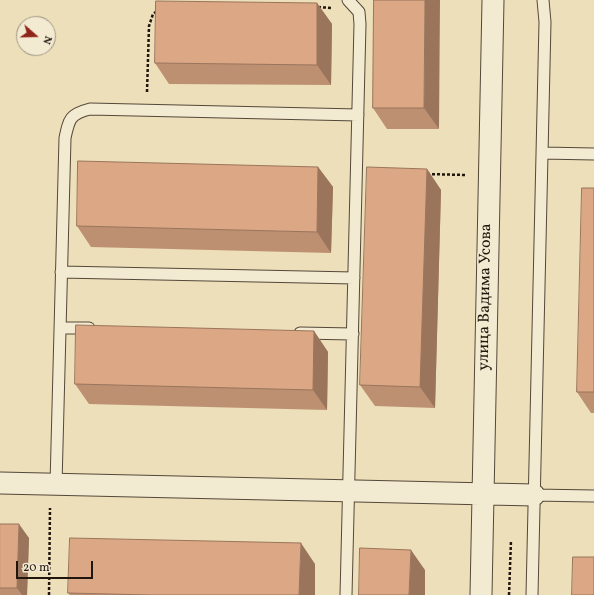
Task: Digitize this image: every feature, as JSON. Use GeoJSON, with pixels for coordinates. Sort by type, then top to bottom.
{"type":"FeatureCollection","features":[{"type":"Feature","properties":{"kind":"street","name":"улица Вадима Усова"},"geometry":{"type":"LineString","coordinates":[[481,595],[493,0]]}},
{"type":"Feature","properties":{"kind":"street"},"geometry":{"type":"LineString","coordinates":[[0,483],[534,495]]}},
{"type":"Feature","properties":{"kind":"lane"},"geometry":{"type":"LineString","coordinates":[[532,595],[545,22],[543,0]]}},
{"type":"Feature","properties":{"kind":"lane"},"geometry":{"type":"LineString","coordinates":[[346,595],[360,24],[358,12],[352,4]]}},
{"type":"Feature","properties":{"kind":"lane"},"geometry":{"type":"LineString","coordinates":[[54,484],[65,138],[68,121],[78,112],[90,109],[358,115]]}},
{"type":"Feature","properties":{"kind":"lane"},"geometry":{"type":"LineString","coordinates":[[542,153],[594,154]]}},
{"type":"Feature","properties":{"kind":"lane"},"geometry":{"type":"LineString","coordinates":[[61,272],[354,278]]}},
{"type":"Feature","properties":{"kind":"lane"},"geometry":{"type":"LineString","coordinates":[[60,328],[99,328]]}},
{"type":"Feature","properties":{"kind":"lane"},"geometry":{"type":"LineString","coordinates":[[289,333],[353,334]]}},
{"type":"Feature","properties":{"kind":"lane"},"geometry":{"type":"LineString","coordinates":[[534,495],[594,496]]}},
{"type":"Feature","properties":{"kind":"path"},"geometry":{"type":"LineString","coordinates":[[316,7],[352,4]]}},
{"type":"Feature","properties":{"kind":"path"},"geometry":{"type":"LineString","coordinates":[[147,110],[149,26],[153,14],[162,6]]}},
{"type":"Feature","properties":{"kind":"path"},"geometry":{"type":"LineString","coordinates":[[427,174],[489,175]]}},
{"type":"Feature","properties":{"kind":"path"},"geometry":{"type":"LineString","coordinates":[[49,595],[54,484]]}},
{"type":"Feature","properties":{"kind":"path"},"geometry":{"type":"LineString","coordinates":[[510,595],[511,540]]}},
{"type":"Feature","properties":{"kind":"building"},"geometry":{"type":"Polygon","coordinates":[[[374,0],[425,0],[424,108],[373,108],[374,0]]]}},
{"type":"Feature","properties":{"kind":"building"},"geometry":{"type":"Polygon","coordinates":[[[156,1],[317,3],[317,65],[155,63],[156,1]]]}},
{"type":"Feature","properties":{"kind":"building"},"geometry":{"type":"Polygon","coordinates":[[[78,161],[318,167],[317,232],[77,226],[78,161]]]}},
{"type":"Feature","properties":{"kind":"building"},"geometry":{"type":"Polygon","coordinates":[[[367,167],[427,169],[420,387],[360,385],[367,167]]]}},
{"type":"Feature","properties":{"kind":"building"},"geometry":{"type":"Polygon","coordinates":[[[582,188],[594,188],[594,392],[577,392],[582,188]]]}},
{"type":"Feature","properties":{"kind":"building"},"geometry":{"type":"Polygon","coordinates":[[[76,325],[314,331],[313,390],[75,384],[76,325]]]}},
{"type":"Feature","properties":{"kind":"building"},"geometry":{"type":"Polygon","coordinates":[[[0,524],[19,524],[17,588],[0,588],[0,524]]]}},
{"type":"Feature","properties":{"kind":"building"},"geometry":{"type":"Polygon","coordinates":[[[70,538],[301,543],[299,595],[149,595],[68,593],[70,538]]]}},
{"type":"Feature","properties":{"kind":"building"},"geometry":{"type":"Polygon","coordinates":[[[360,548],[411,550],[409,595],[359,595],[360,548]]]}},
{"type":"Feature","properties":{"kind":"building"},"geometry":{"type":"Polygon","coordinates":[[[573,557],[594,557],[594,595],[572,595],[573,557]]]}}]}
